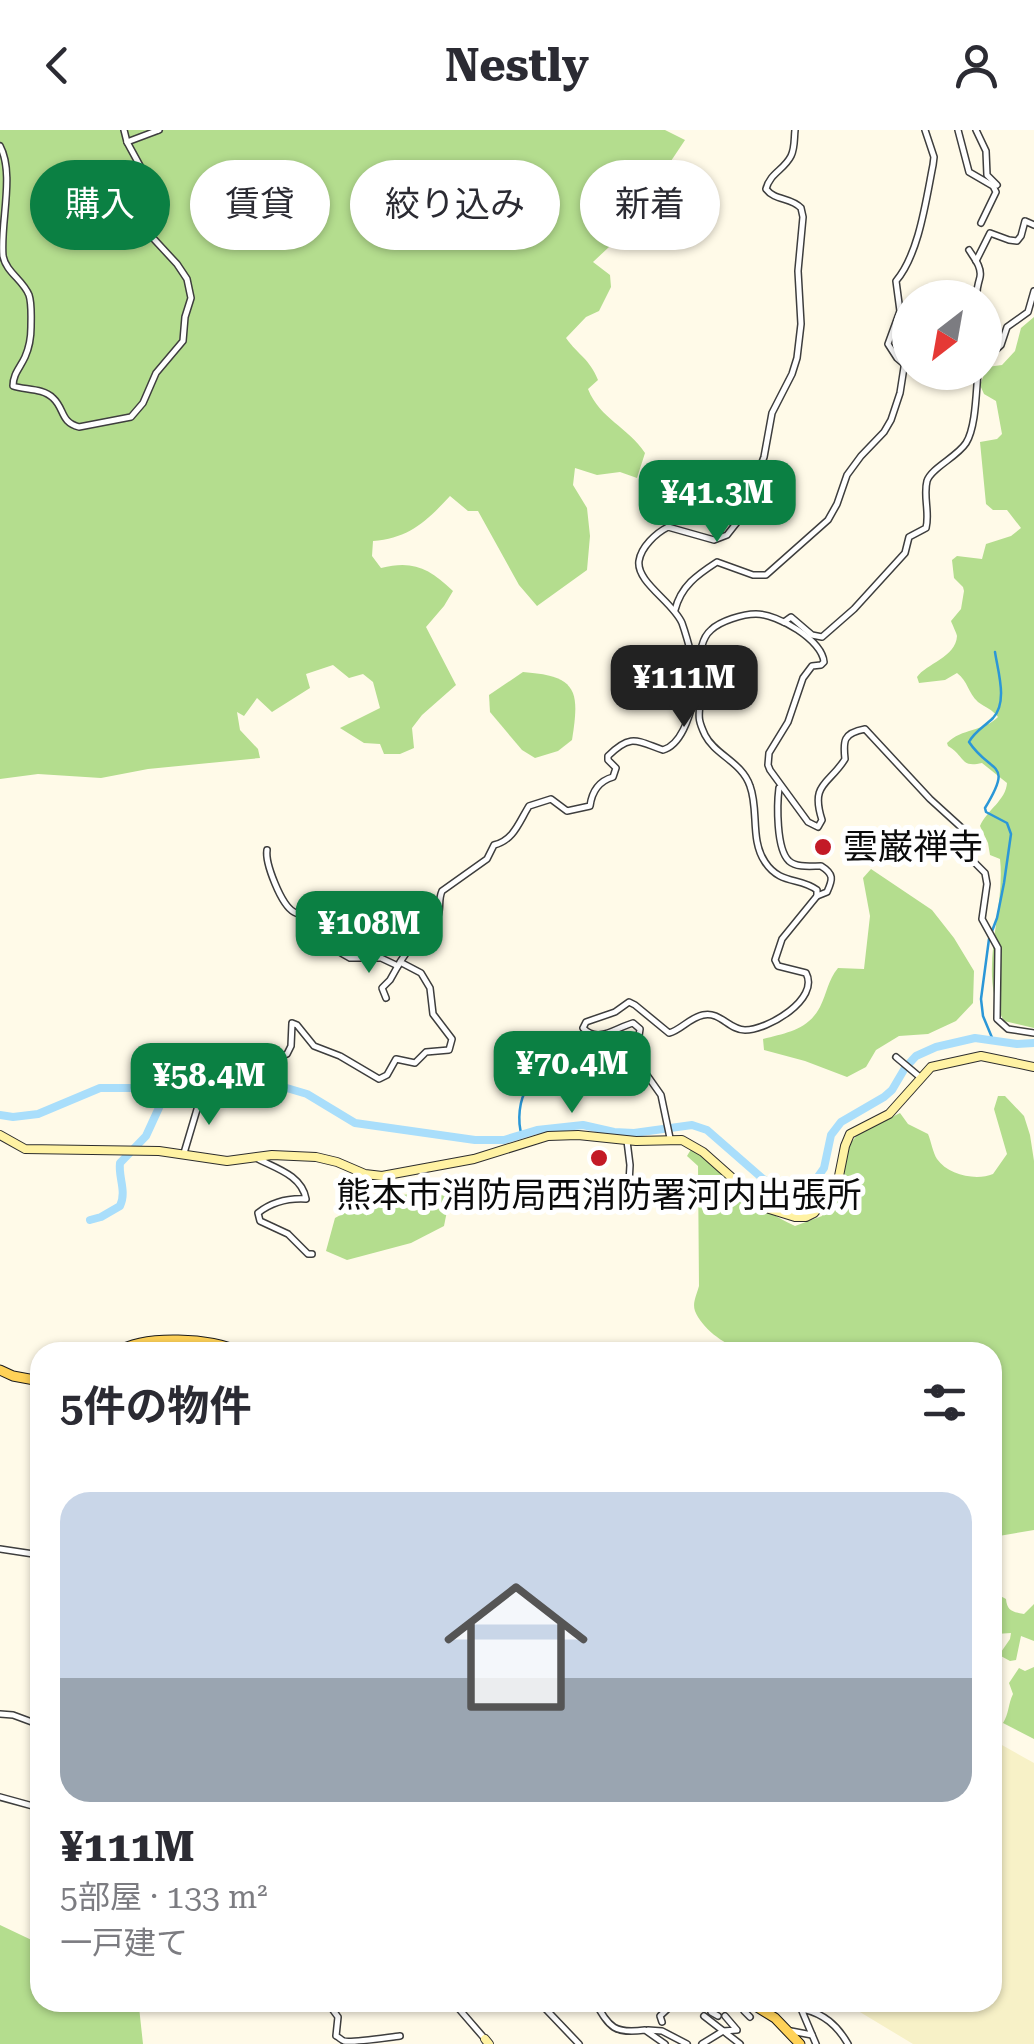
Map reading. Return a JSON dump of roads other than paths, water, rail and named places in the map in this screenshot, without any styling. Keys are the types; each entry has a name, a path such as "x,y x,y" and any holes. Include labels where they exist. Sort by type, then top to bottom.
{"main road":[{"path":"0,1134 25,1148 184,1153 227,1162 272,1155 316,1157 364,1174 382,1176 474,1159 548,1136 578,1134 627,1140 670,1136 692,1144 766,1208 795,1218 806,1217 823,1205 837,1186 850,1134 889,1114 931,1067 981,1056 1034,1067"},
{"path":"144,1342 170,1342"},
{"path":"0,1370 30,1379"},
{"path":"765,2012 800,2044"}],"street":[{"path":"0,146 5,162 4,261 24,287 30,303 30,339 24,360 13,376 13,386 52,397 74,427 131,417 143,402 156,373 183,341 190,298 187,278 152,237 145,175 124,130"},
{"path":"127,142 158,130"},
{"path":"795,130 794,150 784,166 769,178 766,190 798,204 802,212 797,358 772,413 764,457 748,503 727,535 714,540 668,527 654,537 639,562 642,576 675,610 684,630 700,697 698,715 705,734 736,763 752,790 757,840 766,864 784,879 812,886 817,896"},
{"path":"897,280 906,268 920,229 934,165 925,130"},
{"path":"958,130 969,172 993,186 996,192"},
{"path":"976,130 986,150 987,175 998,187 981,224"},
{"path":"976,262 990,233 1017,240 1026,220 1034,225"},
{"path":"969,250 980,275 978,280"},
{"path":"1002,345 1007,328 1028,312 1034,291"},
{"path":"675,610 692,579 716,562 752,575 766,575 828,520 848,474 891,420 900,390"},
{"path":"784,622 791,617 812,635 822,637 854,609 905,553 909,537 926,528 927,481 968,440 975,390"},
{"path":"386,998 382,988 440,913 442,891 487,859 494,845 511,836 529,806 552,799 567,810 590,806 595,790 604,779 614,776 616,768 608,760 612,750 632,740 663,750 672,747 697,685 703,644 710,630 732,619 759,614 793,626 822,650 824,662 812,666 803,678 788,722 768,753 768,765 780,786 808,822 821,825 819,792 842,766 845,738 864,729 963,829 962,840 948,842 946,846 985,873 982,918 998,948 997,1019 1008,1029 1034,1033"},
{"path":"670,1136 660,1095 632,1054 640,1029 633,1023 599,1037 586,1032 584,1025 629,1002 668,1033 702,1015 715,1015 733,1028 750,1030 775,1022 808,989 810,980 806,974 778,966 775,960 782,939 817,896 827,892 833,880 821,866 800,866 788,860 782,848 777,800 780,786"},
{"path":"184,1153 202,1099 222,1079 287,1054 290,1026 294,1022 314,1046 380,1079 396,1060 415,1063 426,1052 449,1050 452,1039 433,1014 430,988 422,973 381,958 350,958 330,946 325,942 320,920 294,912 286,901 266,863 267,850"},
{"path":"896,1057 921,1078"},
{"path":"627,1140 629,1183"},
{"path":"256,1158 290,1175 300,1184 306,1199 276,1202 258,1213 260,1221 288,1234 312,1254"},
{"path":"0,1548 30,1553"},
{"path":"0,1714 30,1722"},
{"path":"0,1797 30,1805"},
{"path":"334,2012 338,2017 336,2036 342,2040 400,2036"},
{"path":"462,2012 487,2041"},
{"path":"548,2012 579,2044"},
{"path":"600,2012 607,2024 623,2032 662,2031 687,2044"},
{"path":"662,2022 660,2016 664,2012"},
{"path":"702,2044 724,2031 737,2030 711,2012"},
{"path":"744,2012 750,2017"},
{"path":"802,2012 816,2044"},
{"path":"813,2012 826,2017 848,2044"},
{"path":"704,2016 740,2044"},
{"path":"645,2030 665,2044"},
{"path":"790,2031 812,2035"}],"waterway":[{"path":"993,1040 981,999 1011,834 1007,823 986,812 998,775 969,742 998,711 1001,686 995,652"},
{"path":"0,1115 38,1114 100,1088 261,1084 307,1094 355,1123 475,1140 504,1140 537,1130 583,1125 634,1133 692,1125 707,1130 762,1178 782,1191 794,1192 806,1188 824,1168 831,1135 841,1122 892,1090 916,1056 975,1038 1034,1043"},
{"path":"522,1136 520,1110 528,1087 524,1044"},
{"path":"90,1220 120,1206 120,1163 146,1136 168,1088"}],"place":[{"name":"雲巌禅寺","path":"823,847"},
{"name":"熊本市消防局西消防署河内出張所","path":"599,1158"}]}
